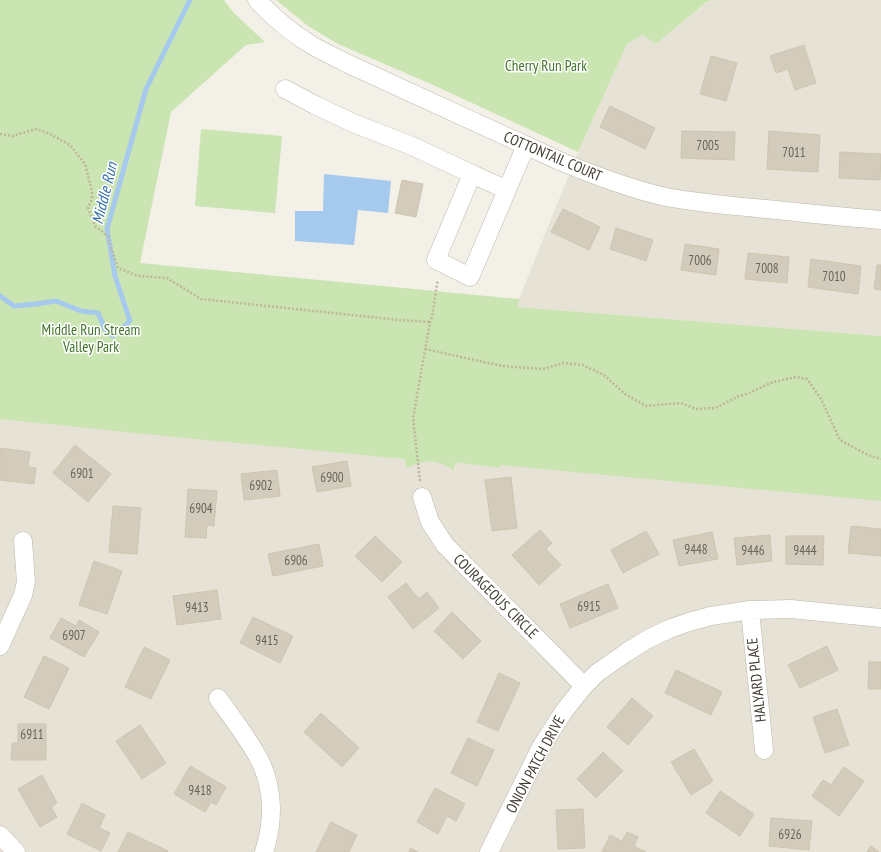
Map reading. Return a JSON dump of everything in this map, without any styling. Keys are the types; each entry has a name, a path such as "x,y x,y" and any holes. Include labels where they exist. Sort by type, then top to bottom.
{"street":[{"name":"COTTONTAIL COURT","path":"257,0 270,14 310,44 344,62 595,176 631,188 694,201 881,220"},
{"path":"285,89 353,123 412,146 507,190"},
{"path":"472,174 436,260 470,277 526,145"},
{"name":"COURAGEOUS CIRCLE","path":"422,497 430,522 445,545 584,686"},
{"path":"0,646 23,595 26,582 23,541"},
{"name":"ONION PATCH DRIVE","path":"489,852 541,747 564,711 584,686 597,673 648,639 689,622 712,616 750,610 791,609 881,618"},
{"name":"HALYARD PLACE","path":"750,610 764,750"},
{"path":"218,698 260,760 268,782 271,802 271,822 264,852"},
{"path":"0,835 16,852"}],"path":[{"path":"0,134 12,136 36,129 48,133 70,145 85,164 92,191 92,198 88,208 95,226 108,236 118,268 138,276 167,278 201,299 430,322"},
{"path":"422,497 413,418 437,284 446,265"},
{"path":"425,350 502,366 542,369 563,363 583,365 604,375 625,394 646,406 681,403 696,409 715,408 773,382 796,378 808,379 821,399 840,440 881,459"}],"shaded area":[{"path":"881,0 881,336 518,307 519,299 578,152 627,44 643,35 656,44 709,1"},
{"path":"0,417 881,500 881,852 0,852"}],"green space":[{"name":"Middle Run Stream Valley Park","path":"0,0 224,0 234,13 265,42 246,45 171,112 140,263 519,299 518,307 881,336 881,501 501,465 500,468 455,462 454,470 436,462 425,462 406,468 405,459 0,419"},
{"name":"Cherry Run Park","path":"276,0 717,0 708,1 656,44 643,35 627,44 578,152 431,84 338,44 308,26"},
{"path":"201,129 282,136 275,213 195,206"}],"water":[{"path":"324,174 391,181 388,213 358,210 354,245 295,241 295,211 323,211"}],"building":[{"path":"804,45 816,83 795,90 788,69 776,73 770,56"},
{"path":"711,56 737,63 726,101 700,94"},
{"path":"610,106 655,128 645,149 600,127"},
{"path":"682,131 735,132 734,160 681,158"},
{"path":"769,131 820,135 818,172 767,169"},
{"path":"840,152 881,154 880,180 839,178"},
{"path":"402,180 423,184 416,217 395,213"},
{"path":"563,209 600,227 589,250 551,232"},
{"path":"616,228 653,240 646,261 610,249"},
{"path":"685,244 719,249 716,275 681,270"},
{"path":"748,253 789,257 787,283 745,279"},
{"path":"811,259 861,266 858,294 808,287"},
{"path":"877,265 881,265 881,290 874,289"},
{"path":"75,445 111,474 88,502 53,473"},
{"path":"0,448 30,452 28,467 36,468 34,484 0,480"},
{"path":"347,461 351,486 317,492 312,467"},
{"path":"277,470 280,496 244,500 241,474"},
{"path":"511,477 517,528 492,531 485,480"},
{"path":"188,489 217,491 214,526 207,525 206,538 185,537"},
{"path":"113,506 141,508 137,554 109,552"},
{"path":"851,526 881,529 881,556 848,553"},
{"path":"540,530 552,543 546,549 561,565 539,585 512,555"},
{"path":"646,531 659,554 623,573 611,550"},
{"path":"712,532 718,559 679,566 673,540"},
{"path":"770,535 772,561 737,565 734,538"},
{"path":"375,536 402,562 382,582 355,556"},
{"path":"786,536 824,536 823,565 786,564"},
{"path":"319,544 323,566 273,576 268,554"},
{"path":"94,561 122,571 107,614 79,605"},
{"path":"406,583 419,599 427,592 439,608 413,629 388,597"},
{"path":"608,584 618,608 570,628 560,604"},
{"path":"217,590 221,619 177,625 173,596"},
{"path":"452,612 481,641 463,659 434,631"},
{"path":"253,617 293,636 280,663 240,643"},
{"path":"61,618 76,626 79,620 99,632 84,657 50,638"},
{"path":"827,646 838,670 800,688 788,665"},
{"path":"144,647 170,660 151,699 125,687"},
{"path":"44,656 69,668 49,709 24,697"},
{"path":"869,662 881,662 881,689 868,689"},
{"path":"676,670 722,692 711,715 665,693"},
{"path":"499,673 520,683 498,731 477,722"},
{"path":"632,698 653,716 628,745 607,727"},
{"path":"837,709 849,745 825,753 813,717"},
{"path":"321,713 359,748 342,767 304,732"},
{"path":"18,724 46,724 46,760 11,760 12,743 18,743"},
{"path":"140,725 166,763 142,779 116,741"},
{"path":"468,738 494,750 477,786 451,773"},
{"path":"694,749 713,781 691,795 671,762"},
{"path":"603,752 623,771 596,798 577,779"},
{"path":"190,766 226,787 216,805 211,802 205,812 174,794"},
{"path":"844,767 864,781 839,816 812,796 823,780 831,785"},
{"path":"42,775 57,803 51,807 57,817 40,827 18,789"},
{"path":"435,788 465,804 456,821 447,816 438,834 417,822"},
{"path":"720,791 754,814 740,836 706,813"},
{"path":"82,803 105,815 99,828 110,833 101,851 67,834"},
{"path":"583,809 585,848 558,849 556,810"},
{"path":"771,818 812,821 809,850 769,846"},
{"path":"331,822 357,835 349,852 316,852"},
{"path":"128,832 168,851 118,852"},
{"path":"627,832 638,837 634,846 646,852 602,852 610,835 622,841"},
{"path":"871,846 879,852 867,852"},
{"path":"410,848 418,852 409,852"}],"waterway":[{"name":"Middle Run","path":"0,296 14,306 56,301 81,311 98,313 105,329 113,336 130,321 115,276 107,229 146,89 190,0"}]}
